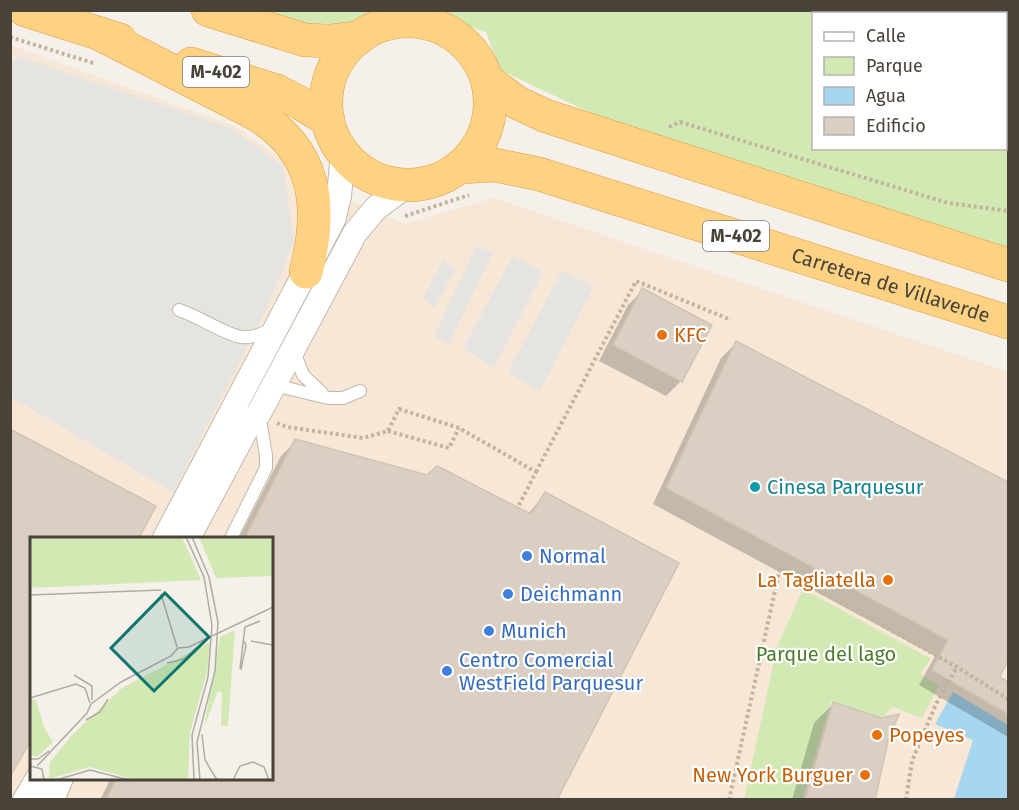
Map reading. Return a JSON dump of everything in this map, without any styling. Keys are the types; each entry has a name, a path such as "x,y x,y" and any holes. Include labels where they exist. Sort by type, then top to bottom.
{"highway":[{"name":"M-402","path":"25,10 102,50 277,91 328,120 333,137 343,153 357,168 375,178 406,186 431,182 451,174 468,180"},
{"path":"208,10 305,39 330,41 359,38 394,22 421,22 436,26 449,31 470,50 489,82 531,110 1008,264"},
{"path":"328,120 326,101 330,77 340,58 359,38"},
{"path":"102,50 254,113 275,126 290,141 303,162 314,203 313,241 306,272"},
{"path":"468,180 474,152 485,132 489,108 489,82"},
{"name":"Carretera de Villaverde","path":"468,180 495,165 538,174 1008,322"}],"street":[{"path":"166,537 333,220 341,183 343,153"},
{"path":"189,537 248,426 259,414 355,233 376,208 406,186"},
{"path":"25,800 37,780"},
{"path":"52,800 60,780"}],"lane":[{"path":"179,310 195,315 241,337 256,335 277,327"},
{"path":"293,349 303,375 311,385 328,398"},
{"path":"274,385 328,398 344,398 360,391"},
{"path":"232,537 266,468 259,414"}],"path":[{"path":"10,37 102,50"},
{"path":"634,144 680,122 948,204 1008,211"},
{"path":"401,218 468,180"},
{"path":"518,507 636,281 731,320"},
{"path":"388,431 399,409 459,428 536,472"},
{"path":"259,414 287,428 363,438 388,431 449,448 459,428"},
{"path":"729,800 780,568 957,667 1008,699"},
{"path":"906,800 912,761 936,704 957,667"}],"shaded area":[{"path":"10,45 237,127 320,187 404,224 494,198 1008,372 1008,799 11,799"},
{"path":"18,56 231,128 283,166 294,242 267,308 173,492 11,397 10,67"},
{"path":"476,246 493,252 449,344 434,336"},
{"path":"513,256 543,272 494,368 463,348"},
{"path":"443,260 455,269 435,308 423,299"},
{"path":"562,271 594,286 540,391 508,372"}],"green space":[{"path":"253,11 421,11 353,24 290,22"},
{"path":"421,11 1008,11 1008,249 599,117 500,70 486,32"},
{"name":"Parque del lago","path":"803,589 931,659 920,674 939,686 922,718 893,707 881,718 831,701 802,799 744,800 777,647"}],"water":[{"path":"953,692 1008,725 1008,799 954,799 973,740 935,724"}],"building":[{"name":"KFC","path":"642,288 712,325 682,382 613,345"},
{"path":"736,341 1008,482 1008,659 1000,677 1008,682 1008,714 932,670 948,640 666,488"},
{"path":"10,429 156,506 140,537 30,537 30,742 10,777"},
{"name":"Centro Comercial WestField Parquesur","path":"295,439 427,475 437,466 531,514 545,492 679,563 557,800 106,800 116,780 273,780 273,537 246,537"},
{"path":"833,702 881,718 899,714 888,741 875,800 805,800"}],"place":[{"name":"KFC","path":"662,335"},
{"name":"Cinesa Parquesur","path":"755,487"},
{"name":"Normal","path":"527,556"},
{"name":"La Tagliatella","path":"888,580"},
{"name":"Deichmann","path":"508,594"},
{"name":"Munich","path":"489,631"},
{"name":"Centro Comercial WestField Parquesur","path":"447,671"},
{"name":"Popeyes","path":"877,735"},
{"name":"New York Burguer","path":"865,775"}]}
